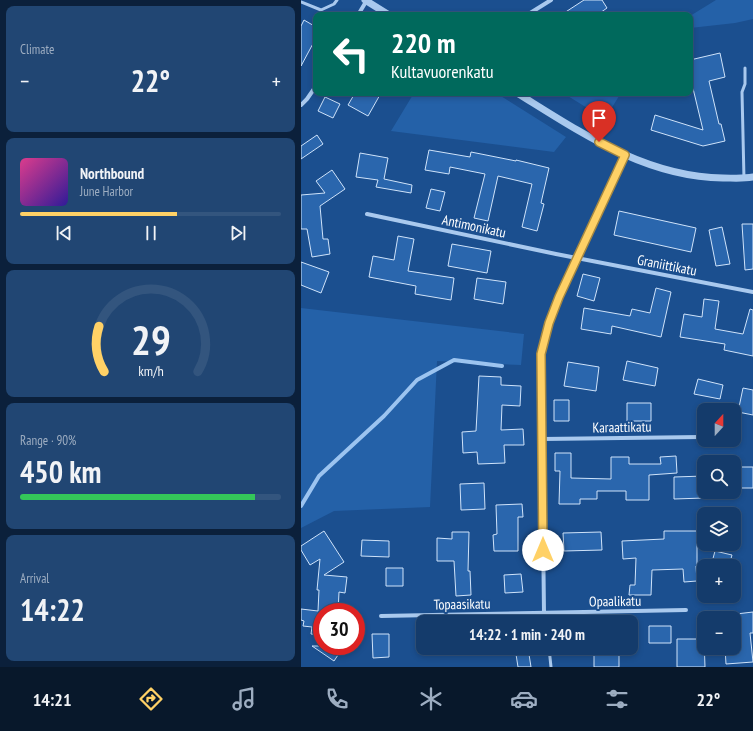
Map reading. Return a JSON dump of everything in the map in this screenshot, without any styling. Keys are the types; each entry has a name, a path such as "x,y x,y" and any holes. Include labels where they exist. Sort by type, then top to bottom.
{"street":[{"path":"360,12 366,0 384,12"},
{"path":"532,12 551,0"},
{"path":"301,104 307,99 313,90"},
{"path":"522,96 586,136 647,164 684,174 712,178 744,179 753,177"},
{"path":"544,613 541,354 549,323 559,297 625,155"},
{"name":"Antimonikatu","path":"367,214 577,259"},
{"name":"Graniittikatu","path":"577,259 753,292"},
{"name":"Karaattikatu","path":"543,439 697,437"},
{"name":"Opaalikatu","path":"544,613 686,610"},
{"name":"Topaasikatu","path":"381,616 544,613"}],"lane":[{"path":"301,2 321,10 334,4 337,0"},
{"path":"744,179 742,92 745,84 745,68"},
{"path":"550,655 551,667"}],"shaded area":[{"path":"716,0 753,0 753,19 735,23 693,28 693,14"},
{"path":"412,96 501,96 566,137 554,152 391,131"},
{"path":"568,96 619,96 605,119"},
{"path":"301,308 524,334 521,365 437,361 430,507 334,511 301,528"}],"building":[{"path":"584,0 602,0 607,8 601,12 566,12"},
{"path":"304,20 313,25 313,44 301,66 301,26"},
{"path":"720,53 725,77 709,81 719,124 721,124 725,141 703,146 651,130 655,115 703,130 693,88 693,59"},
{"path":"353,96 379,96 368,116 348,105"},
{"path":"325,97 340,104 333,118 318,111"},
{"path":"317,135 323,144 301,159 301,146"},
{"path":"429,150 470,157 471,152 516,160 549,168 541,203 544,204 537,231 522,227 532,184 498,176 488,221 474,218 485,174 450,167 449,174 425,170"},
{"path":"360,153 388,158 384,179 412,185 411,193 376,187 378,180 356,177"},
{"path":"332,170 345,189 320,206 323,239 328,239 330,254 312,257 307,229 301,229 301,195 325,193 316,181"},
{"path":"431,189 445,192 440,211 426,208"},
{"path":"619,211 696,228 691,252 614,235"},
{"path":"742,224 753,224 753,269 745,270"},
{"path":"722,227 730,264 716,266 709,230"},
{"path":"398,236 414,239 408,271 454,278 451,300 415,294 416,286 369,277 373,256 394,260"},
{"path":"452,244 491,251 487,273 448,266"},
{"path":"301,262 329,272 321,293 301,285"},
{"path":"583,274 600,278 594,301 577,296"},
{"path":"477,278 506,282 503,304 474,299"},
{"path":"656,288 671,292 661,337 612,326 611,334 581,329 584,308 630,316 632,309 650,313"},
{"path":"704,299 719,301 715,329 743,334 750,309 753,310 753,356 724,350 725,344 680,337 684,314 702,317"},
{"path":"627,361 658,368 655,386 623,380"},
{"path":"568,362 599,367 596,391 564,386"},
{"path":"479,376 501,377 501,385 521,386 520,406 502,405 501,430 523,429 524,445 504,445 505,463 478,464 477,452 463,453 462,432 476,431"},
{"path":"698,379 723,385 720,399 694,394"},
{"path":"743,388 753,390 753,415 741,413 740,403"},
{"path":"554,400 569,400 569,421 554,421"},
{"path":"627,403 651,403 651,421 627,421"},
{"path":"555,453 571,453 571,478 611,479 611,457 629,457 629,464 661,464 660,457 676,456 677,473 649,475 649,500 626,500 626,491 597,491 597,499 580,499 580,504 559,504 560,471 555,471"},
{"path":"741,467 753,467 753,488 741,488"},
{"path":"697,476 697,498 674,499 674,477"},
{"path":"484,483 485,509 461,510 460,484"},
{"path":"522,504 523,517 518,517 518,551 494,551 493,535 497,534 496,505"},
{"path":"324,531 344,562 324,575 347,577 345,593 339,592 338,603 318,603 319,590 317,590 320,559 310,565 301,550 301,546"},
{"path":"664,531 697,531 697,581 684,582 683,569 652,570 651,595 629,595 630,585 635,585 636,558 623,559 622,541 664,539"},
{"path":"452,532 469,532 468,571 470,571 471,595 456,596 454,561 437,561 437,538 452,539"},
{"path":"601,532 602,550 564,551 563,533"},
{"path":"362,540 389,541 389,557 361,556"},
{"path":"715,551 732,555 731,559 713,559"},
{"path":"386,568 403,568 403,586 386,586"},
{"path":"521,574 523,592 505,593 504,575"},
{"path":"301,609 313,610 313,634 311,634 312,627 303,626 304,621 301,620"},
{"path":"753,612 753,633 750,633 753,662 726,664 725,655 741,655 741,613"},
{"path":"649,626 671,626 671,643 649,643"},
{"path":"372,634 389,634 389,657 373,658"},
{"path":"677,639 697,639 697,655 705,655 705,667 677,667"},
{"path":"325,655 338,655 334,661"},
{"path":"516,655 529,655 531,667 518,667"},
{"path":"594,655 619,655 619,667 594,667"}],"waterway":[{"path":"301,506 319,476 384,416 417,380 454,360 502,366"}],"route":[{"path":"543,550 541,354 549,323 559,297 625,155 599,142"}]}
